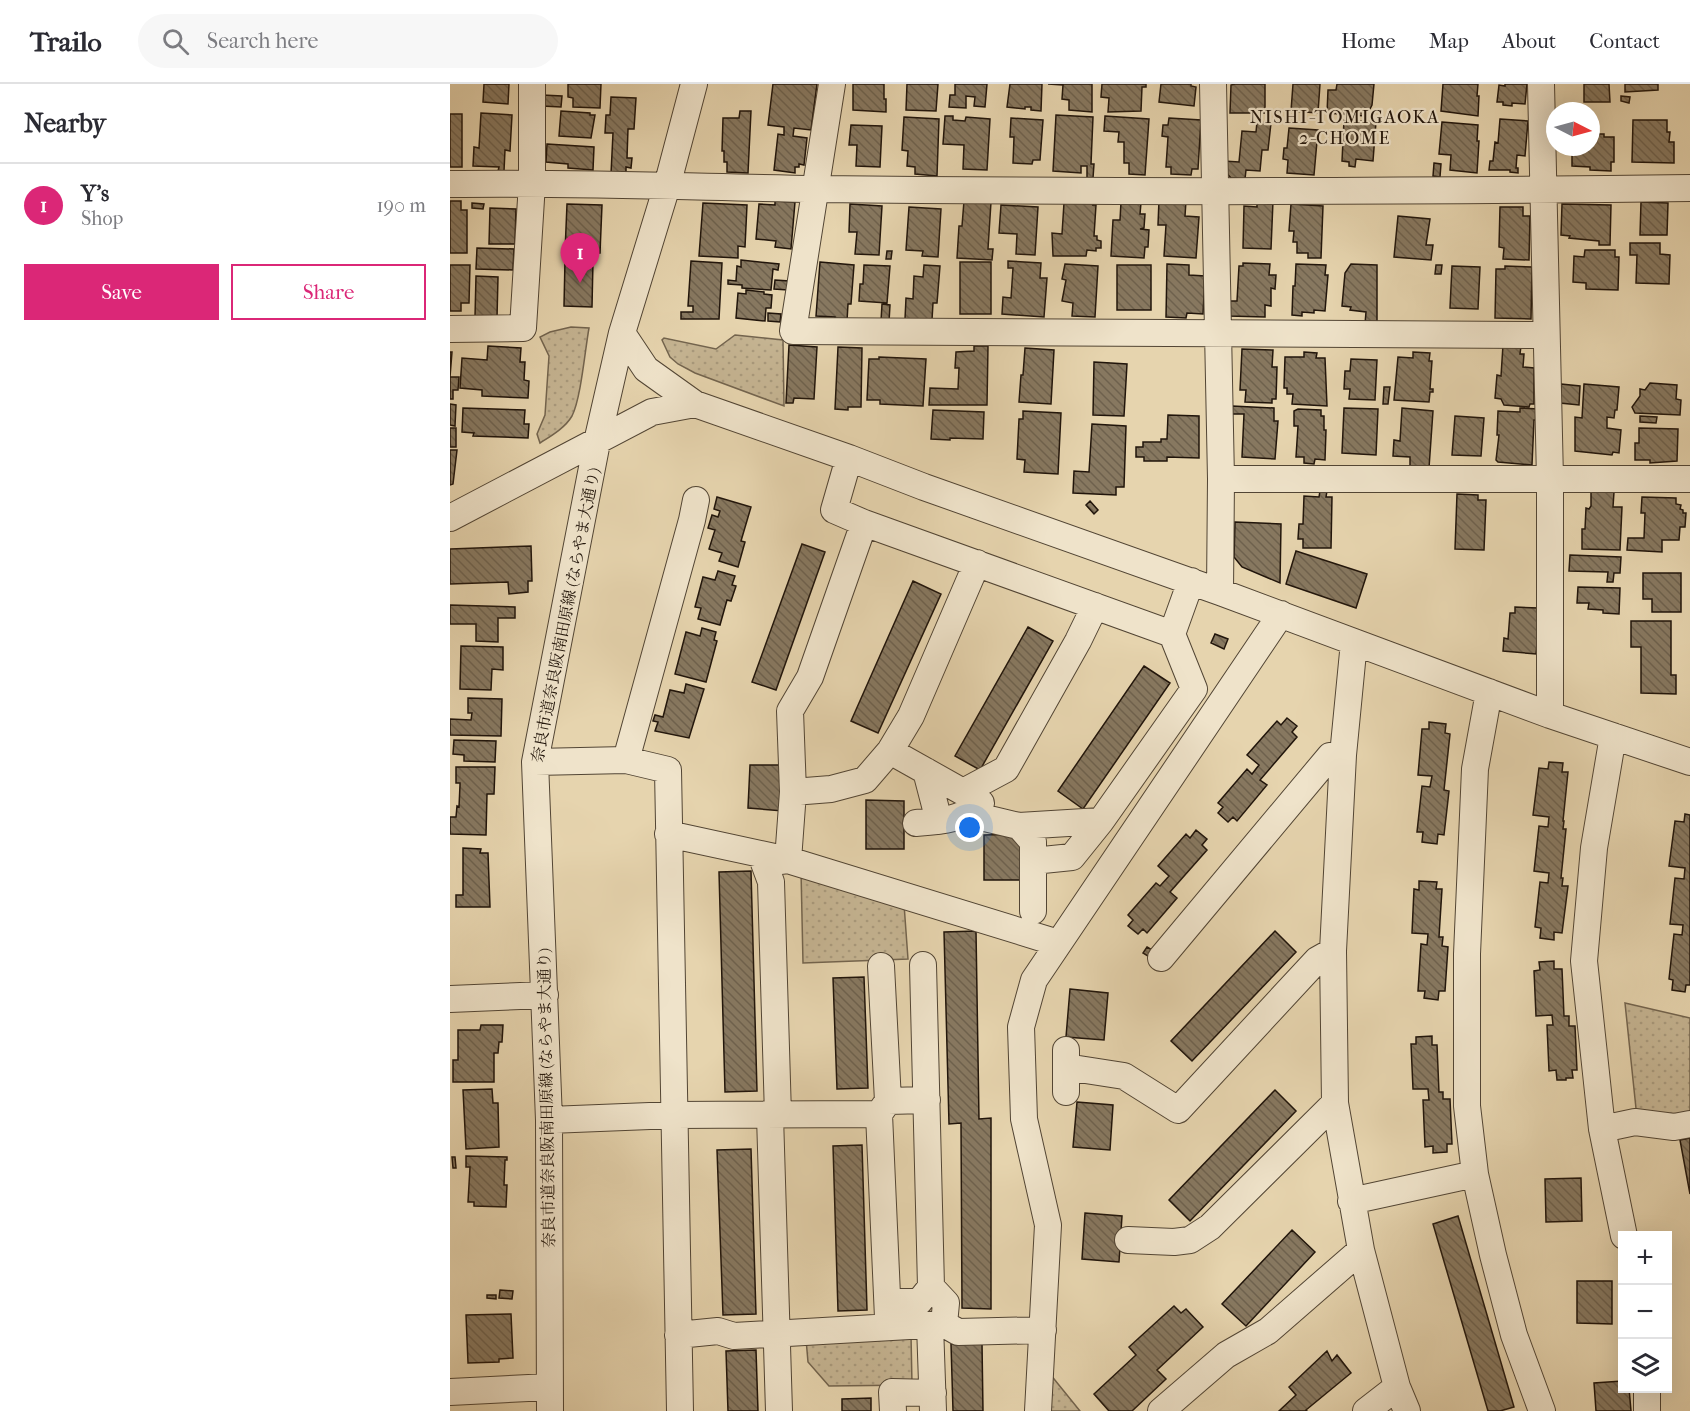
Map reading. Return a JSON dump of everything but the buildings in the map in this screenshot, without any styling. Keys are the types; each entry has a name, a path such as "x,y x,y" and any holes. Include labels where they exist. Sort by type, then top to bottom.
{"street":[{"path":"450,329 524,328 532,183 532,84"},
{"name":"奈良市道奈良阪南田原線 (ならやま大通り)","path":"550,1399 549,1120 535,762 597,442 622,333 667,186 694,84"},
{"path":"832,84 793,331 1545,335"},
{"path":"1213,84 1221,479 1220,592"},
{"path":"1541,84 1550,479 1550,715"},
{"path":"450,184 532,183 816,189 1544,190 1690,188"},
{"path":"622,333 646,369 695,404 1191,581 1550,715 1690,762"},
{"path":"450,518 652,412 695,404"},
{"path":"849,458 834,510 864,523 1172,634"},
{"path":"1221,479 1690,479"},
{"path":"626,760 686,511"},
{"path":"788,860 793,792 790,711 810,677 864,523"},
{"path":"793,792 831,789 865,780 890,751 911,716 977,562"},
{"path":"1033,861 1072,857 1101,821 1194,689 1172,634 1191,581"},
{"path":"968,814 993,792 1095,606"},
{"path":"1038,1411 1048,1225 1024,1119 1022,1027 1034,980 1281,614"},
{"path":"1354,642 1343,755 1333,951 1335,1103 1360,1250 1397,1387 1407,1411"},
{"path":"1489,692 1475,768 1467,954 1467,1106 1475,1174 1493,1255 1515,1335 1542,1411"},
{"path":"1612,736 1594,848 1584,961 1602,1129 1623,1231"},
{"path":"890,751 963,792 1006,769"},
{"path":"1161,958 1330,756 1343,755"},
{"path":"535,762 626,760 668,770 680,1411"},
{"path":"926,771 928,822 968,814 1019,826 1101,821"},
{"path":"1019,826 1033,842 1032,911"},
{"path":"668,834 788,860 1058,943"},
{"path":"779,1411 775,1314 771,882 764,862 788,860"},
{"path":"1066,1070 1124,1076 1178,1110 1317,960 1333,951"},
{"path":"888,1302 919,1302 931,1287 923,965"},
{"path":"881,966 889,1327"},
{"path":"450,999 545,995"},
{"path":"549,1120 675,1115 774,1115 883,1107 927,1100"},
{"path":"1128,1240 1174,1242 1190,1240 1210,1227 1335,1103"},
{"path":"1602,1129 1635,1122 1674,1127 1690,1124"},
{"path":"1352,1201 1475,1174"},
{"path":"1161,1411 1226,1355 1268,1331 1360,1250"},
{"path":"893,1411 892,1392 933,1402 937,1325 946,1303 931,1287"},
{"path":"678,1335 718,1331 734,1336 937,1325 958,1332 1043,1330"},
{"path":"1366,1411 1397,1387"},
{"path":"450,1392 550,1399"},
{"path":"1647,1393 1647,1411"}],"shaded area":[{"path":"571,327 589,328 578,398 572,416 566,424 540,443 537,434 545,415 549,356 540,337"},
{"path":"735,335 783,340 784,406 695,373 678,364 670,357 662,340 664,338 716,349"},
{"path":"801,871 904,904 908,959 803,963"},
{"path":"1625,1003 1690,1018 1690,1116 1637,1118"},
{"path":"911,1335 912,1385 829,1386 808,1362 806,1339"},
{"path":"1050,1374 1080,1411 1047,1411"}],"place":[{"name":"Y’s","path":"580,283"}],"district":[{"name":"NISHI-TOMIGAOKA 2-CHOME","path":"1345,127"}]}
